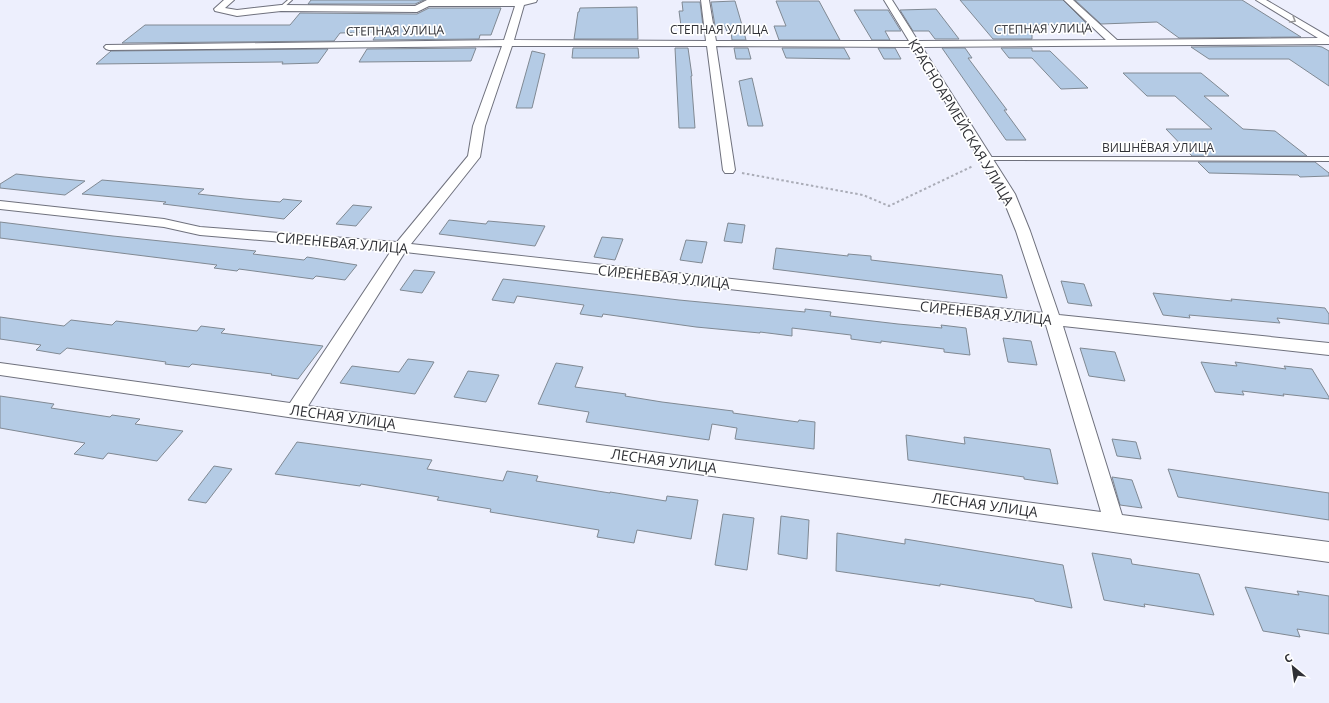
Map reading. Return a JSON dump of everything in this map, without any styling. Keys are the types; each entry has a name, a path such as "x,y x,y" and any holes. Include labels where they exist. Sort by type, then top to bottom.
{"street":[{"path":"230,0 218,9 237,13 281,8 417,9 426,3 533,0"},
{"path":"705,0 729,170"},
{"name":"КРАСНОАРМЕЙСКАЯ УЛИЦА","path":"888,0 1008,194 1053,320 1114,522"},
{"path":"1068,0 1113,42"},
{"path":"1260,0 1329,41"},
{"path":"295,410 401,248 474,157 479,126 508,42 520,1"},
{"name":"СТЕПНАЯ УЛИЦА","path":"109,46 508,42 915,44 1329,41"},
{"name":"СИРЕНЕВАЯ УЛИЦА","path":"0,205 164,223 200,231 401,248 1329,349"},
{"name":"ЛЕСНАЯ УЛИЦА","path":"0,369 1329,552"}],"lane":[{"path":"281,8 290,0"},
{"name":"ВИШНЁВАЯ УЛИЦА","path":"986,160 1329,159"}],"path":[{"path":"729,170 863,195 889,206 986,160"}],"building":[{"path":"311,0 424,0 415,4 308,4"},
{"path":"960,0 1063,0 1087,24 1032,25 1032,39 993,39"},
{"path":"1075,0 1242,0 1301,37 1179,38 1157,22 1101,24"},
{"path":"735,1 746,40 732,40 731,32 727,32 725,26 715,26 711,2"},
{"path":"776,1 819,1 840,40 779,40 774,26 786,26"},
{"path":"682,2 700,2 703,26 681,26 679,11 683,11"},
{"path":"637,7 638,39 574,39 578,12 580,8"},
{"path":"429,8 501,8 491,35 480,35 479,39 373,40 378,32 340,33 334,41 122,43 145,25 290,25 300,13 417,14"},
{"path":"936,9 959,39 935,39 929,31 913,31 900,10"},
{"path":"854,10 888,10 901,31 885,31 890,40 872,40"},
{"path":"1191,47 1322,47 1329,51 1329,86 1289,59 1209,59"},
{"path":"476,48 471,61 359,62 367,49"},
{"path":"573,48 638,48 639,58 572,58"},
{"path":"675,48 688,48 692,76 695,128 679,128"},
{"path":"734,48 748,48 751,59 736,59"},
{"path":"782,48 844,48 850,59 786,58"},
{"path":"878,48 895,48 901,59 884,59"},
{"path":"942,48 965,48 972,58 968,58 1007,110 1004,110 1026,140 1006,140"},
{"path":"1001,48 1032,48 1032,51 1050,51 1088,88 1061,89 1032,58 1009,58"},
{"path":"328,49 318,63 96,64 111,51"},
{"path":"532,51 545,54 532,108 516,108"},
{"path":"1123,73 1201,73 1229,96 1204,96 1243,129 1275,131 1307,156 1192,156 1166,129 1212,129 1175,96 1147,96"},
{"path":"752,78 763,126 748,126 739,81"},
{"path":"1198,162 1315,162 1329,173 1329,176 1300,177 1298,175 1209,173"},
{"path":"16,174 85,181 65,195 0,188 0,184"},
{"path":"102,180 204,189 198,194 244,199 280,202 283,199 302,201 284,219 163,204 166,202 82,194"},
{"path":"353,205 372,207 356,226 336,224"},
{"path":"449,220 486,224 488,221 545,226 535,246 439,234"},
{"path":"0,222 256,251 253,254 304,260 307,257 357,265 345,280 316,276 313,279 239,269 237,271 214,268 217,265 0,238"},
{"path":"728,223 745,225 742,243 724,241"},
{"path":"602,237 623,239 615,260 594,257"},
{"path":"686,240 707,242 702,263 680,260"},
{"path":"776,248 848,256 848,254 871,256 871,260 1002,275 1007,298 773,269"},
{"path":"414,270 435,272 422,293 400,290"},
{"path":"503,279 679,300 805,312 805,309 831,312 830,316 898,324 942,328 941,325 966,328 970,355 944,352 944,349 881,341 881,343 851,339 851,335 792,328 792,336 696,327 603,314 602,317 580,314 584,305 517,296 514,303 492,300"},
{"path":"1061,281 1084,284 1092,306 1068,303"},
{"path":"1153,293 1325,308 1329,314 1329,324 1277,318 1280,323 1189,315 1190,318 1163,315"},
{"path":"0,317 64,326 71,320 112,325 116,321 197,331 201,326 225,329 221,333 323,346 298,379 271,375 272,374 192,364 189,367 165,364 166,362 67,348 60,354 36,350 41,345 0,339"},
{"path":"1003,338 1031,341 1037,365 1008,362"},
{"path":"1080,348 1115,352 1125,381 1089,376"},
{"path":"408,359 434,362 415,394 340,383 352,366 399,372"},
{"path":"1201,362 1237,366 1235,362 1286,369 1284,366 1312,369 1329,399 1242,391 1244,395 1215,392"},
{"path":"556,363 583,367 575,387 626,394 625,396 662,402 733,411 733,413 798,422 799,420 815,422 814,449 735,439 737,428 712,424 709,440 586,422 589,412 538,404"},
{"path":"468,371 499,375 486,402 454,397"},
{"path":"0,396 54,404 51,408 110,417 112,415 140,419 135,424 183,431 157,461 108,453 103,459 74,454 85,443 0,428"},
{"path":"906,435 965,444 964,437 1050,449 1058,484 1024,479 1024,477 908,460"},
{"path":"1112,439 1136,442 1141,459 1117,456"},
{"path":"297,442 432,460 427,469 503,481 507,471 538,476 536,481 610,493 666,501 667,496 698,500 691,539 637,530 634,543 597,537 599,530 490,512 491,509 437,500 439,497 361,484 360,486 275,474"},
{"path":"214,466 232,469 206,503 188,500"},
{"path":"1168,469 1329,493 1329,520 1178,497"},
{"path":"1112,477 1132,480 1142,508 1120,505"},
{"path":"723,514 754,518 747,570 715,565"},
{"path":"781,516 809,520 807,559 778,554"},
{"path":"837,533 905,544 905,539 1063,565 1072,608 1035,601 1034,599 940,584 940,586 836,571"},
{"path":"1092,553 1131,559 1132,564 1199,574 1214,615 1144,604 1145,607 1104,600"},
{"path":"1245,587 1299,595 1297,591 1329,596 1329,634 1297,629 1300,637 1263,631"}]}
